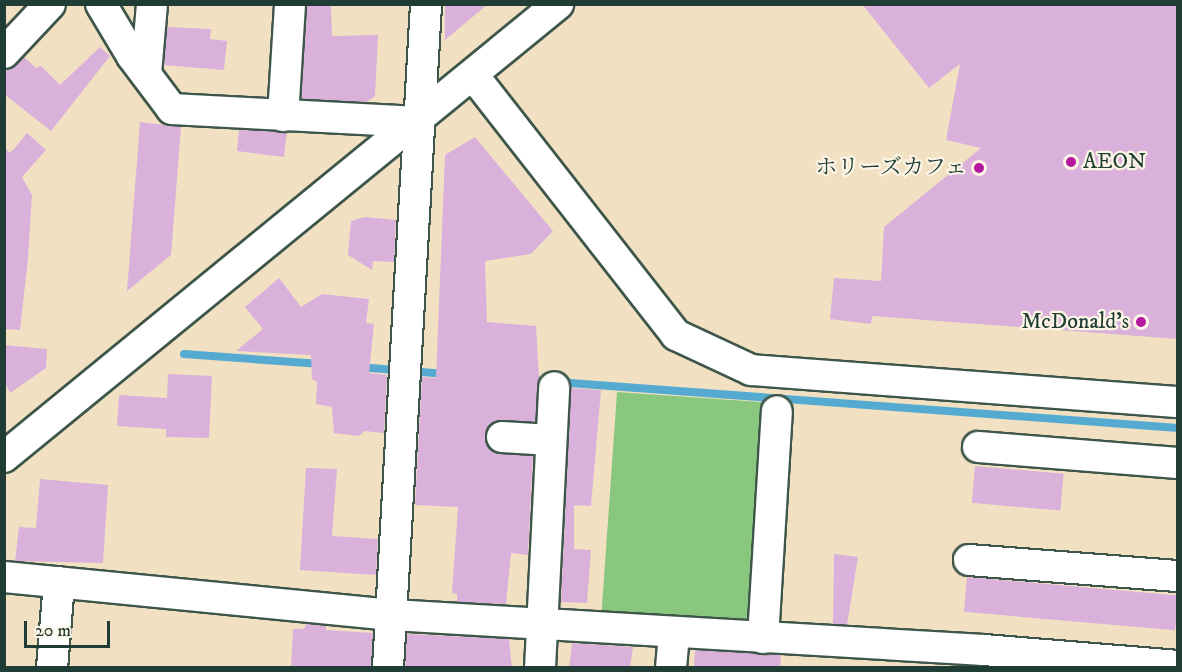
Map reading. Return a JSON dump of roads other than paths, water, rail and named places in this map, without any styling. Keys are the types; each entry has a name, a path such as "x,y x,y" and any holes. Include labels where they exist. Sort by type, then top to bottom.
{"street":[{"path":"4,53 50,4"},
{"path":"101,4 146,74 172,109 418,122"},
{"path":"146,74 152,4"},
{"path":"283,116 290,4"},
{"path":"388,668 426,4"},
{"path":"4,457 418,122 558,4"},
{"path":"473,75 676,335 751,370 1178,402"},
{"path":"540,668 540,624 554,387"},
{"path":"763,638 777,411"},
{"path":"502,437 551,440"},
{"path":"978,447 1178,463"},
{"path":"969,560 1178,576"},
{"path":"4,577 392,615 1178,666"},
{"path":"52,668 59,582"},
{"path":"671,668 674,633"}],"waterway":[{"path":"184,354 321,364"},
{"path":"358,367 447,374"},
{"path":"529,380 1178,428"}],"place":[{"name":"AEON","path":"1071,162"},
{"name":"ホリーズカフェ","path":"979,168"},
{"name":"McDonald's","path":"1141,322"}]}
